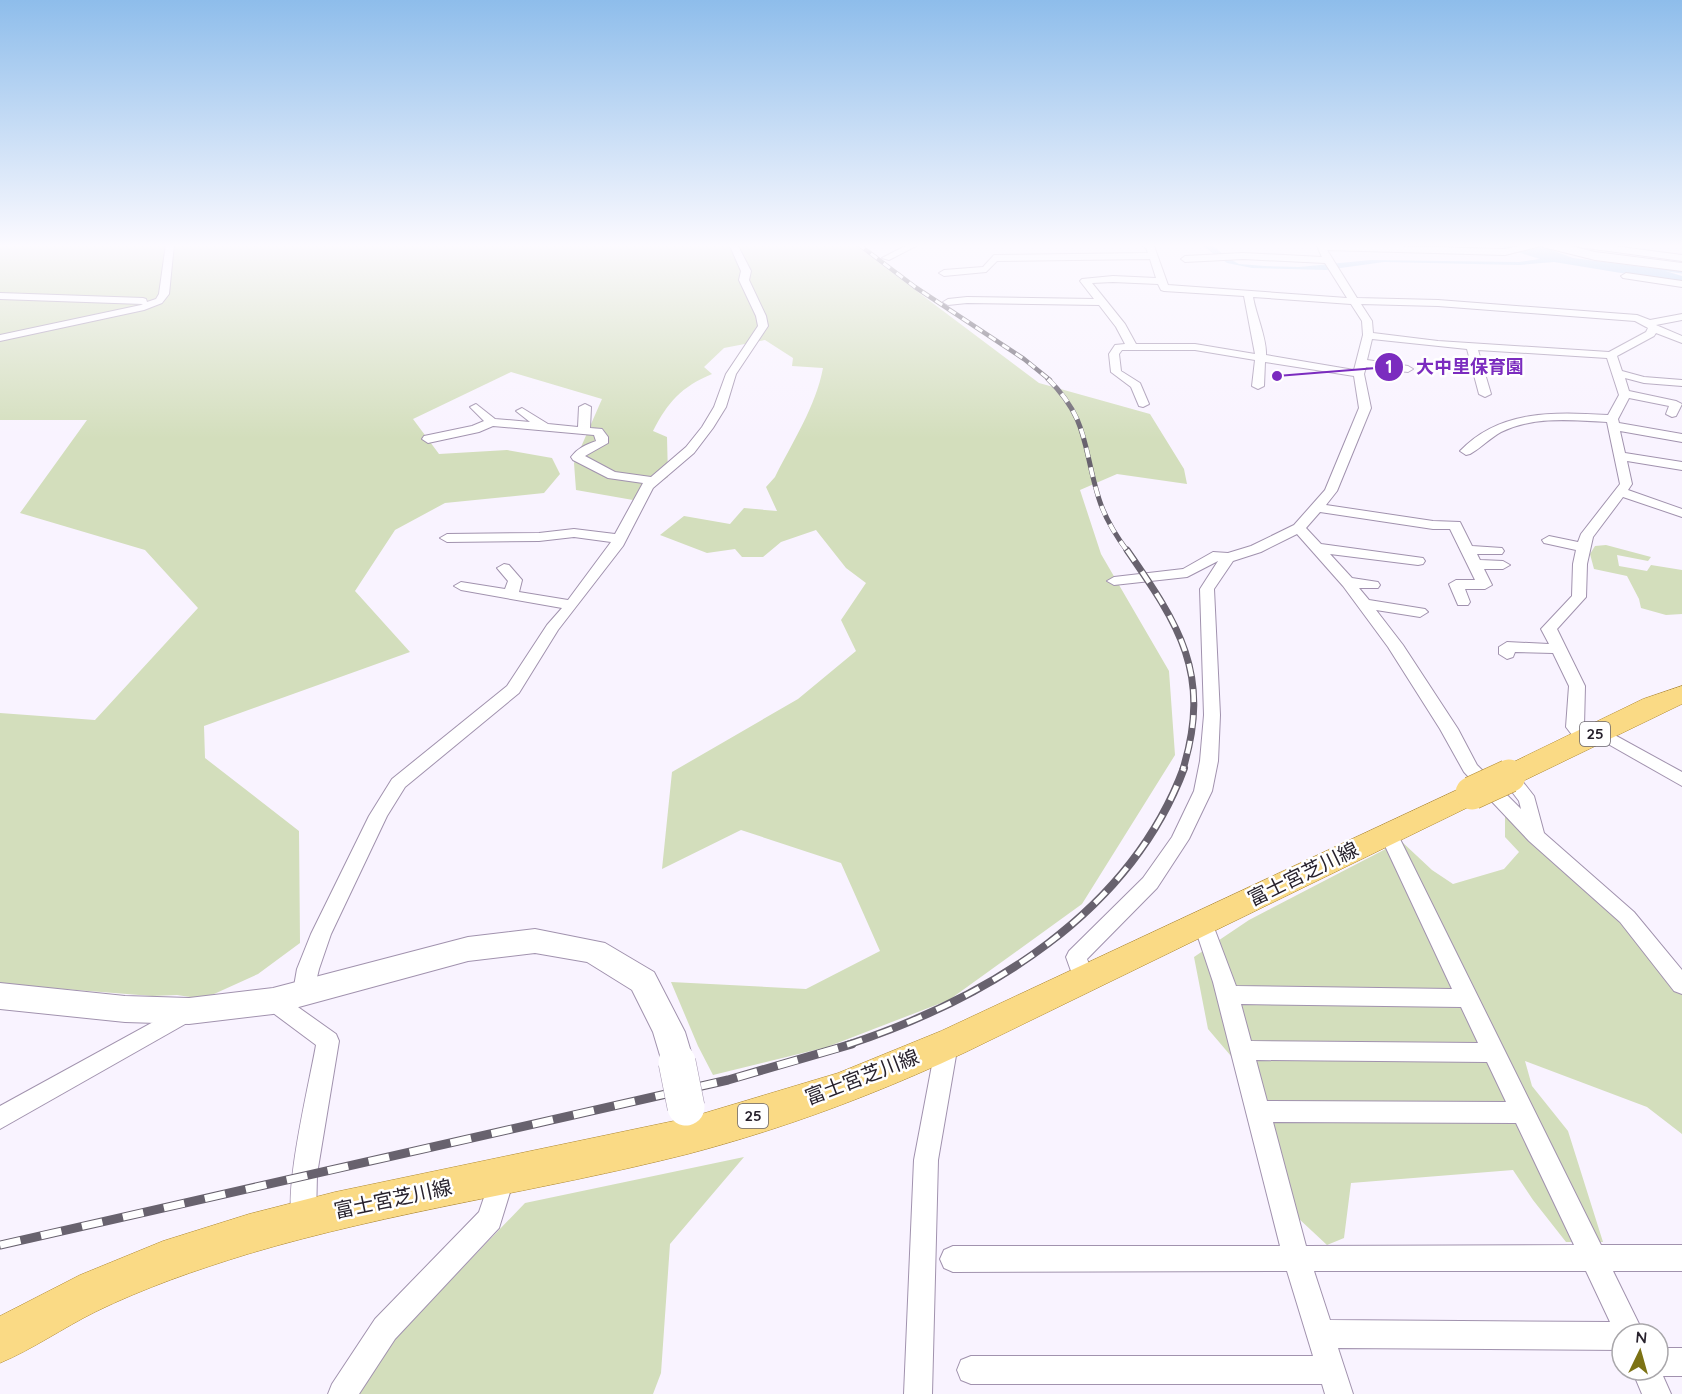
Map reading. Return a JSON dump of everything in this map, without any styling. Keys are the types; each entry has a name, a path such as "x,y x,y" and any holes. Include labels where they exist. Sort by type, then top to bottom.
{"main road":[{"name":"富士宮芝川線","path":"0,1340 26,1324 111,1282 185,1252 303,1218 503,1175 688,1121 842,1088 947,1044 1682,694"}],"street":[{"path":"0,339 135,309"},
{"path":"304,992 308,969 321,934 378,816 398,783 513,689 552,627 572,605 620,539 648,486 690,450 707,428 720,407 731,374 763,329 758,309"},
{"path":"1106,309 1121,326 1132,347"},
{"path":"1250,309 1261,348 1258,386"},
{"path":"1084,979 1076,957 1150,883 1180,839 1203,791 1209,761 1212,715 1208,589 1217,571 1228,558 1256,549 1299,528 1331,491 1365,408 1361,368 1368,335 1367,321 1360,309"},
{"path":"1556,309 1637,318 1682,340"},
{"path":"1629,309 1637,318"},
{"path":"1651,325 1679,313"},
{"path":"1368,335 1611,355 1650,334 1651,325"},
{"path":"1542,336 1549,351"},
{"path":"1471,345 1485,394"},
{"path":"1143,404 1136,385 1116,372 1114,354 1119,347 1177,346 1335,366 1408,369"},
{"path":"1611,355 1625,394 1613,422 1626,484 1618,491 1588,535 1580,564 1580,597 1568,606 1550,629 1577,686 1575,727 1682,780"},
{"path":"1617,373 1644,380 1682,383"},
{"path":"1625,394 1677,408"},
{"path":"476,407 492,422"},
{"path":"556,441 577,429 585,407"},
{"path":"522,411 546,428"},
{"path":"1466,451 1497,430 1517,422 1548,415 1613,422 1682,438"},
{"path":"428,439 475,429 492,422 598,432 602,437 602,443 587,448 577,457 612,475 654,481"},
{"path":"1621,456 1682,465"},
{"path":"1618,491 1682,513"},
{"path":"1316,507 1433,525 1455,525 1485,585 1456,584 1463,602"},
{"path":"1299,528 1347,582 1401,654 1449,729 1470,768 1536,836 1628,917 1682,985"},
{"path":"447,538 538,537 574,533 620,539"},
{"path":"1549,540 1584,548"},
{"path":"1316,548 1373,548 1418,561"},
{"path":"1468,550 1497,551"},
{"path":"1114,581 1187,573 1218,555 1228,558"},
{"path":"1476,564 1503,565"},
{"path":"504,568 515,580 511,594"},
{"path":"1347,582 1373,585"},
{"path":"461,586 572,605"},
{"path":"1364,604 1420,612"},
{"path":"1507,654 1507,647 1560,650"},
{"path":"1509,776 1527,800 1536,836"},
{"path":"1388,833 1624,1322"},
{"path":"970,1370 1335,1382 1297,1260 1228,995 1203,922"},
{"path":"0,996 125,1009 189,1011 273,1001 468,949 535,941 594,951 643,981 669,1032 688,1121"},
{"path":"1228,995 1468,998"},
{"path":"273,1001 328,1041 304,1174 303,1218"},
{"path":"0,1118 189,1011"},
{"path":"918,1394 927,1160 947,1044"},
{"path":"1242,1050 1495,1053"},
{"path":"1258,1111 1524,1113"},
{"path":"342,1394 385,1329 490,1219 503,1175"},
{"path":"953,1259 1595,1260 1682,1258"},
{"path":"1320,1334 1610,1336"}],"green space":[{"path":"0,309 941,309 1039,383 1150,414 1184,469 1187,484 1117,474 1080,490 1101,554 1169,671 1175,755 1082,904 949,1000 827,1047 713,1075 671,982 806,989 880,951 841,863 741,830 662,869 672,772 798,699 856,651 841,620 866,583 846,568 816,530 781,542 763,557 742,557 735,549 707,553 660,535 684,516 730,524 744,508 777,511 766,487 775,477 803,424 820,382 823,368 792,366 793,358 765,340 724,348 704,367 712,374 684,390 670,404 653,431 667,437 668,477 633,500 576,490 574,463 602,399 511,372 413,419 439,454 507,450 552,458 560,474 544,493 445,503 395,530 355,591 410,652 204,726 205,758 299,831 300,943 258,974 203,999 177,995 152,996 0,984 0,713 95,720 198,608 145,550 20,513 87,420 0,420"},
{"path":"1606,545 1651,557 1648,561 1617,555 1619,566 1647,571 1651,565 1682,570 1682,614 1666,615 1641,608 1627,576 1594,569 1590,554 1595,546"},
{"path":"1505,816 1576,866 1682,980 1682,1134 1647,1107 1525,1061 1532,1086 1568,1131 1603,1242 1566,1242 1513,1170 1351,1183 1344,1238 1327,1245 1282,1203 1259,1089 1208,1029 1194,957 1249,920 1401,841 1432,870 1453,884 1504,869 1519,852 1505,837"},
{"path":"744,1157 670,1244 661,1373 653,1394 341,1394 525,1203"}],"railway":[{"path":"948,309 1024,359 1050,380"},
{"path":"1048,379 1061,394 1078,421 1101,506 1111,527 1128,552"},
{"path":"1127,550 1162,602 1175,627 1192,678 1194,705 1191,735 1183,769"},
{"path":"847,1045 899,1026 951,1003 1001,975 1048,944 1091,907 1128,866 1160,820 1184,768"},
{"path":"0,1245 728,1080 852,1044"}],"place":[{"name":"大中里保育園","path":"1277,376"}]}
